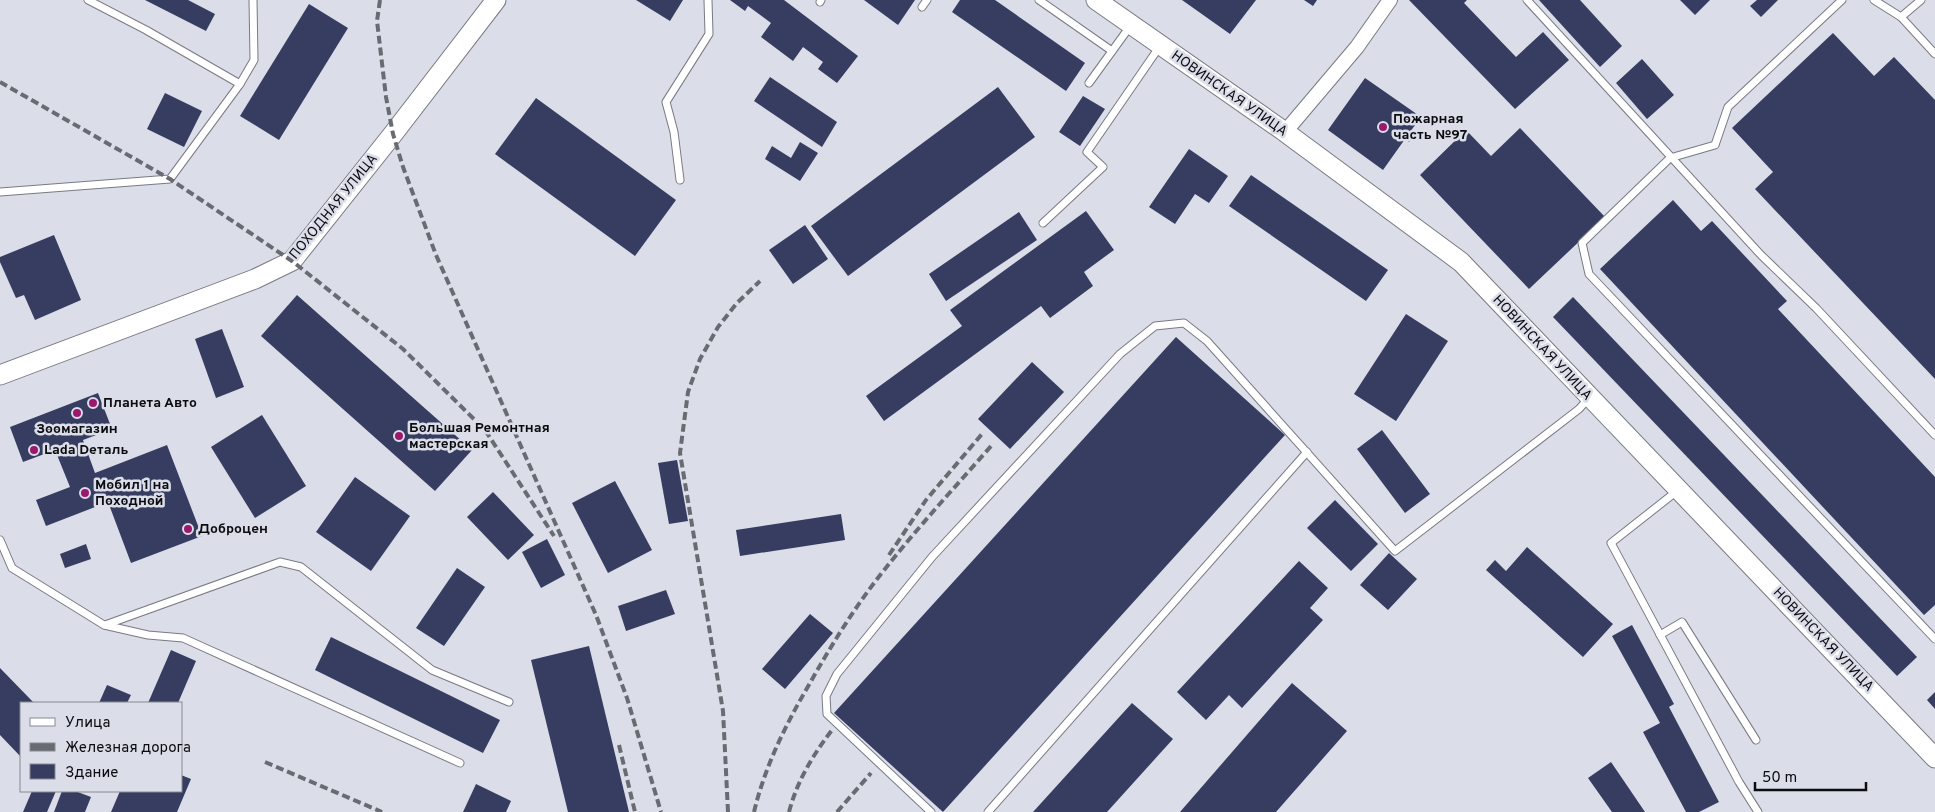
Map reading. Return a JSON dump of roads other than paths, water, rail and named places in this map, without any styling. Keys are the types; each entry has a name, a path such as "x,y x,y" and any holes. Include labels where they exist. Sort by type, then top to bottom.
{"main road":[{"name":"ПОХОДНАЯ УЛИЦА","path":"0,375 255,279 292,261 496,0"},
{"name":"НОВИНСКАЯ УЛИЦА","path":"1096,0 1285,132 1461,262 1935,758"}],"street":[{"path":"1285,132 1357,46 1390,0"}],"lane":[{"path":"88,0 146,30 240,84"},
{"path":"0,192 170,179 240,84 254,60 253,0"},
{"path":"680,180 674,132 666,102 709,34 708,0"},
{"path":"922,7 927,0"},
{"path":"1039,0 1112,51"},
{"path":"1527,0 1670,158 1761,255 1816,308 1935,435"},
{"path":"1842,0 1728,107 1715,144 1670,158 1582,243 1589,274 1935,639"},
{"path":"1874,0 1901,17 1935,54"},
{"path":"1901,17 1922,0"},
{"path":"1089,83 1131,25"},
{"path":"1043,223 1103,167 1088,152 1160,45"},
{"path":"931,812 827,714 826,696 837,674 932,557 1120,354 1155,326 1184,324 1207,341 1395,551 1579,409 1589,398"},
{"path":"988,812 1307,452"},
{"path":"1679,489 1611,543 1756,811"},
{"path":"0,540 12,568 104,625 148,635 183,638 460,763"},
{"path":"104,625 280,562 301,568 432,670 509,702"},
{"path":"1660,635 1682,622 1756,740"}],"railway":[{"path":"380,0 377,21 386,97 393,134 403,167 436,255 596,615 627,698 661,812"},
{"path":"0,82 170,179 292,261 403,349 485,430 554,536"},
{"path":"728,812 723,711 680,453 688,392 700,359 718,327 737,303 760,281"},
{"path":"889,555 926,500 982,434"},
{"path":"754,812 770,762 785,730 818,668 845,625 874,583 898,553 992,445"},
{"path":"789,812 796,790 806,769 832,730"},
{"path":"619,745 635,812"},
{"path":"265,762 382,812"},
{"path":"837,812 871,773"}],"place":[{"name":"Пожарная часть №97","path":"1383,127"},
{"name":"Планета Авто","path":"93,403"},
{"name":"Зоомагазин","path":"77,413"},
{"name":"Большая Ремонтная мастерская","path":"399,436"},
{"name":"Lada Dеталь","path":"34,450"},
{"name":"Мобил 1 на Походной","path":"85,493"},
{"name":"Доброцен","path":"188,529"}]}
